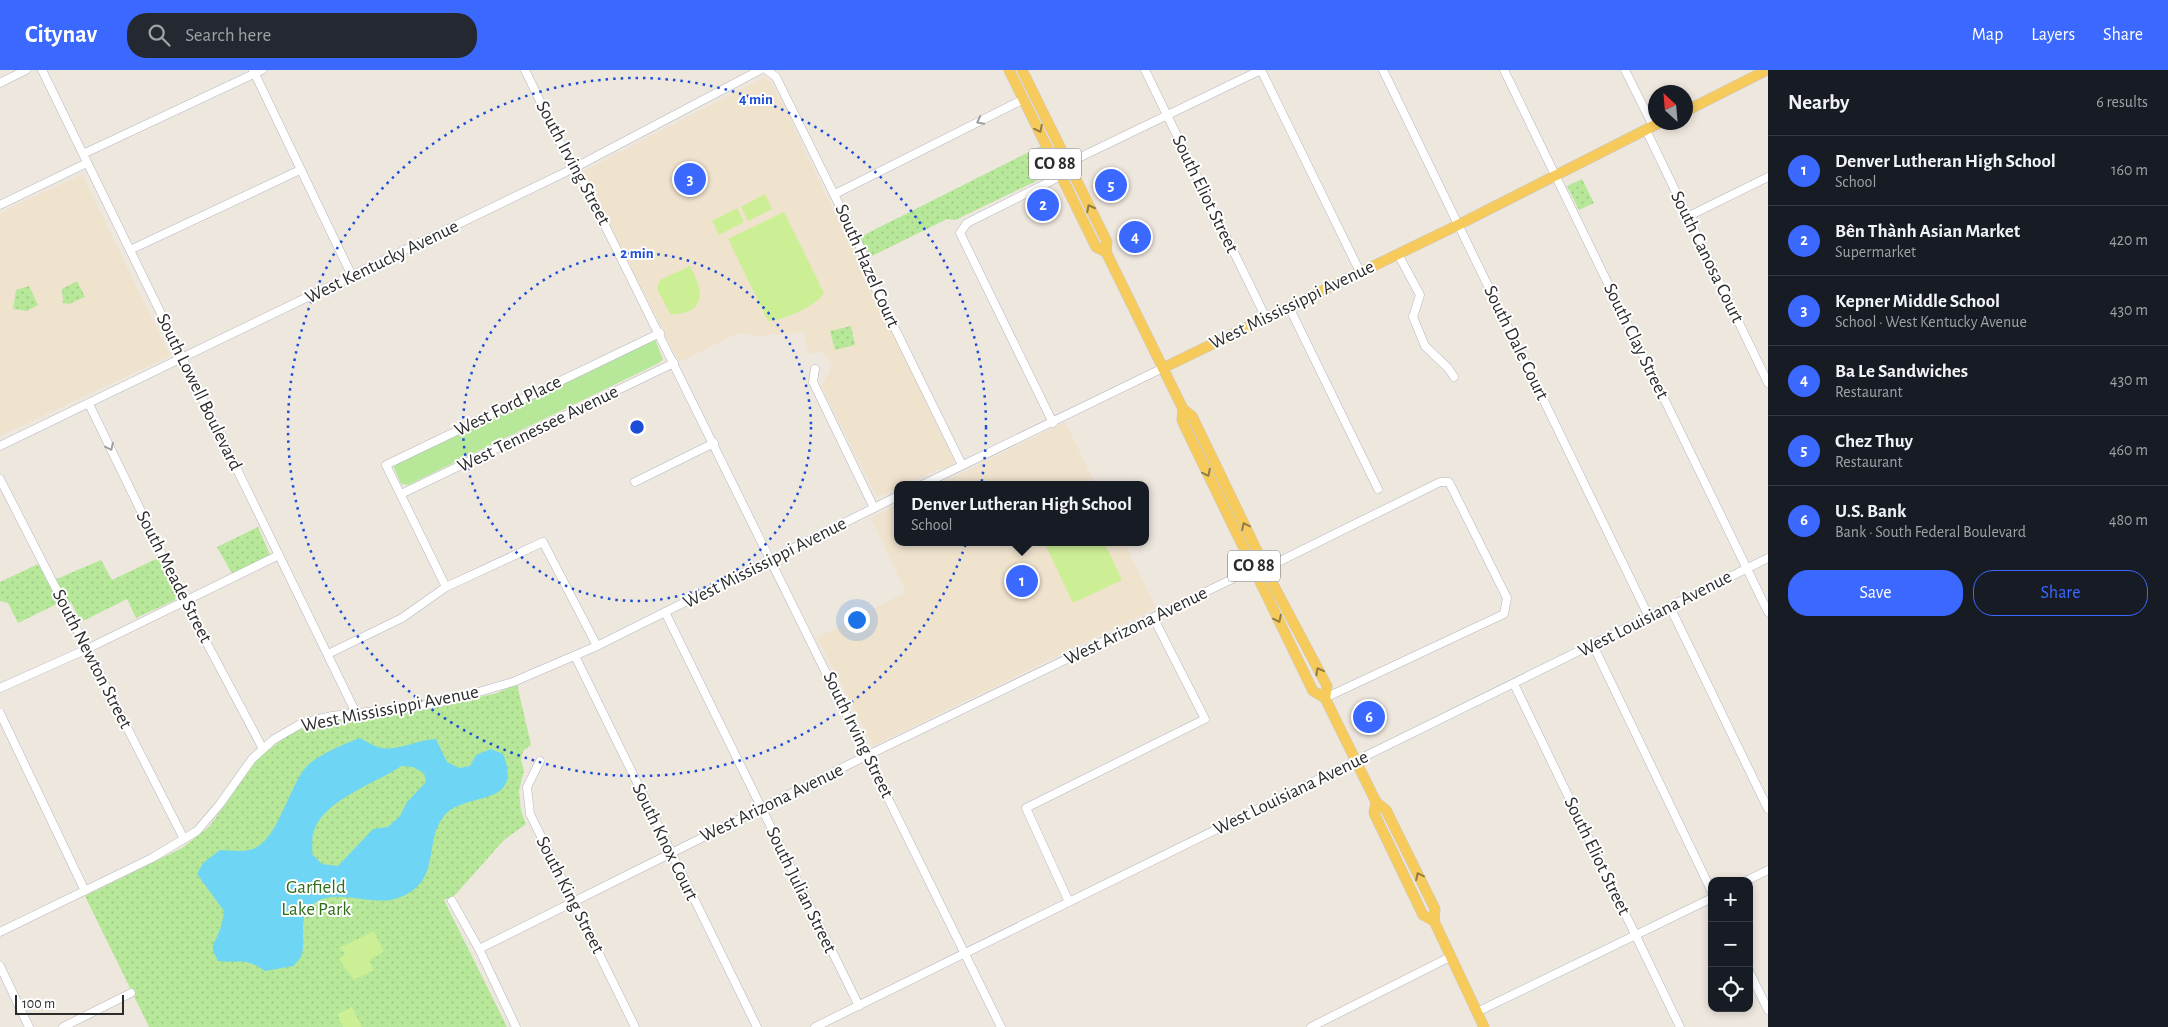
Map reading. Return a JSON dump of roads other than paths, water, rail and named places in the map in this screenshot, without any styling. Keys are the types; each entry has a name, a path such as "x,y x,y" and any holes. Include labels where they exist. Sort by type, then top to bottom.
{"main road":[{"name":"CO 88","path":"1010,70 1096,247 1106,252"},
{"name":"CO 88","path":"1022,70 1107,242 1106,252 1182,409 1182,420 1255,568 1312,691 1325,698 1376,802 1386,810 1435,909 1434,921 1484,1027"},
{"path":"1693,107 1748,74 1767,70"},
{"name":"West Mississippi Avenue","path":"1163,368 1458,225 1648,129"},
{"name":"CO 88","path":"1182,409 1192,416 1266,568 1327,686 1325,698"}],"street":[{"path":"0,83 26,70"},
{"name":"South Lowell Boulevard","path":"42,70 356,713"},
{"name":"South Irving Street","path":"525,70 660,333 1001,1027"},
{"name":"West Kentucky Avenue","path":"0,446 574,168 760,70"},
{"name":"South Hazel Court","path":"767,70 776,77 835,194 860,247 878,292 962,465"},
{"name":"South Eliot Street","path":"1144,70 1266,318"},
{"path":"1068,163 1261,70 1360,272"},
{"name":"South Dale Court","path":"1383,70 1649,617"},
{"name":"South Clay Street","path":"1504,70 1768,612"},
{"name":"South Canosa Court","path":"1625,70 1648,114"},
{"path":"83,154 257,71 300,170 352,276"},
{"path":"835,194 1024,99"},
{"name":"South Canosa Court","path":"1655,130 1687,216 1768,383"},
{"path":"0,205 87,163"},
{"path":"130,250 300,170"},
{"path":"1053,422 962,238 961,229 966,223 1061,176"},
{"path":"1687,216 1767,180"},
{"path":"1398,254 1420,295 1413,317 1425,346 1448,368 1454,377"},
{"path":"1289,307 1378,489"},
{"name":"West Ford Place","path":"401,494 386,465 660,333"},
{"name":"West Tennessee Avenue","path":"401,494 674,363"},
{"name":"West Mississippi Avenue","path":"930,481 1163,368"},
{"path":"815,369 813,382 874,508"},
{"name":"South Meade Street","path":"88,404 185,602 262,749"},
{"path":"635,482 714,443"},
{"name":"South Newton Street","path":"0,479 184,839"},
{"path":"1266,568 1440,482 1450,482 1507,598 1504,614 1325,698"},
{"path":"401,494 446,587"},
{"name":"West Mississippi Avenue","path":"0,932 152,858 197,831 210,818 252,759 273,740 302,723 332,716 420,706 467,696 514,682 597,646 770,558 894,498"},
{"path":"328,654 402,618 446,587 544,542 597,646"},
{"path":"0,688 87,649 279,555"},
{"name":"West Louisiana Avenue","path":"815,1027 964,952 1768,558"},
{"name":"West Arizona Avenue","path":"479,949 574,900 1154,619 1255,568"},
{"path":"1670,607 1768,809"},
{"name":"South Julian Street","path":"665,612 859,1006"},
{"path":"1068,902 1026,808 1205,719 1154,619"},
{"path":"1593,645 1708,884"},
{"name":"South Knox Court","path":"575,656 757,1027"},
{"name":"South Eliot Street","path":"1514,684 1680,1027"},
{"path":"0,713 86,891"},
{"name":"South King Street","path":"540,761 527,787 530,814 635,1027"},
{"path":"1753,878 1768,870"},
{"path":"1477,1012 1708,900"},
{"path":"452,901 479,949 516,1027"},
{"path":"1311,1027 1450,957"},
{"path":"0,966 29,1027"},
{"path":"1753,978 1768,1010"},
{"path":"63,1027 130,993"}],"water":[{"path":"360,738 378,747 385,748 400,747 436,739 447,762 459,768 470,766 476,755 491,749 503,754 508,771 506,783 499,791 453,808 444,816 434,838 426,873 420,884 410,892 395,899 385,901 331,897 313,904 305,915 302,954 293,966 265,971 258,966 246,962 218,961 213,946 221,927 224,911 197,874 203,863 220,850 247,850 255,848 263,842 277,823 306,767 324,754","holes":["401,766 413,767 424,773 426,782 407,802 400,816 388,827 373,829 338,866 322,864 312,854 313,833 319,820 328,810 352,793"]}],"place":[{"name":"Kepner Middle School","path":"690,179"},
{"name":"Chez Thuy","path":"1111,185"},
{"name":"Bên Thành Asian Market","path":"1043,205"},
{"name":"Ba Le Sandwiches","path":"1135,237"},
{"name":"Denver Lutheran High School","path":"1022,581"},
{"name":"U.S. Bank","path":"1369,717"}],"park label":[{"name":"Garfield Lake Park","path":"316,898"}]}
